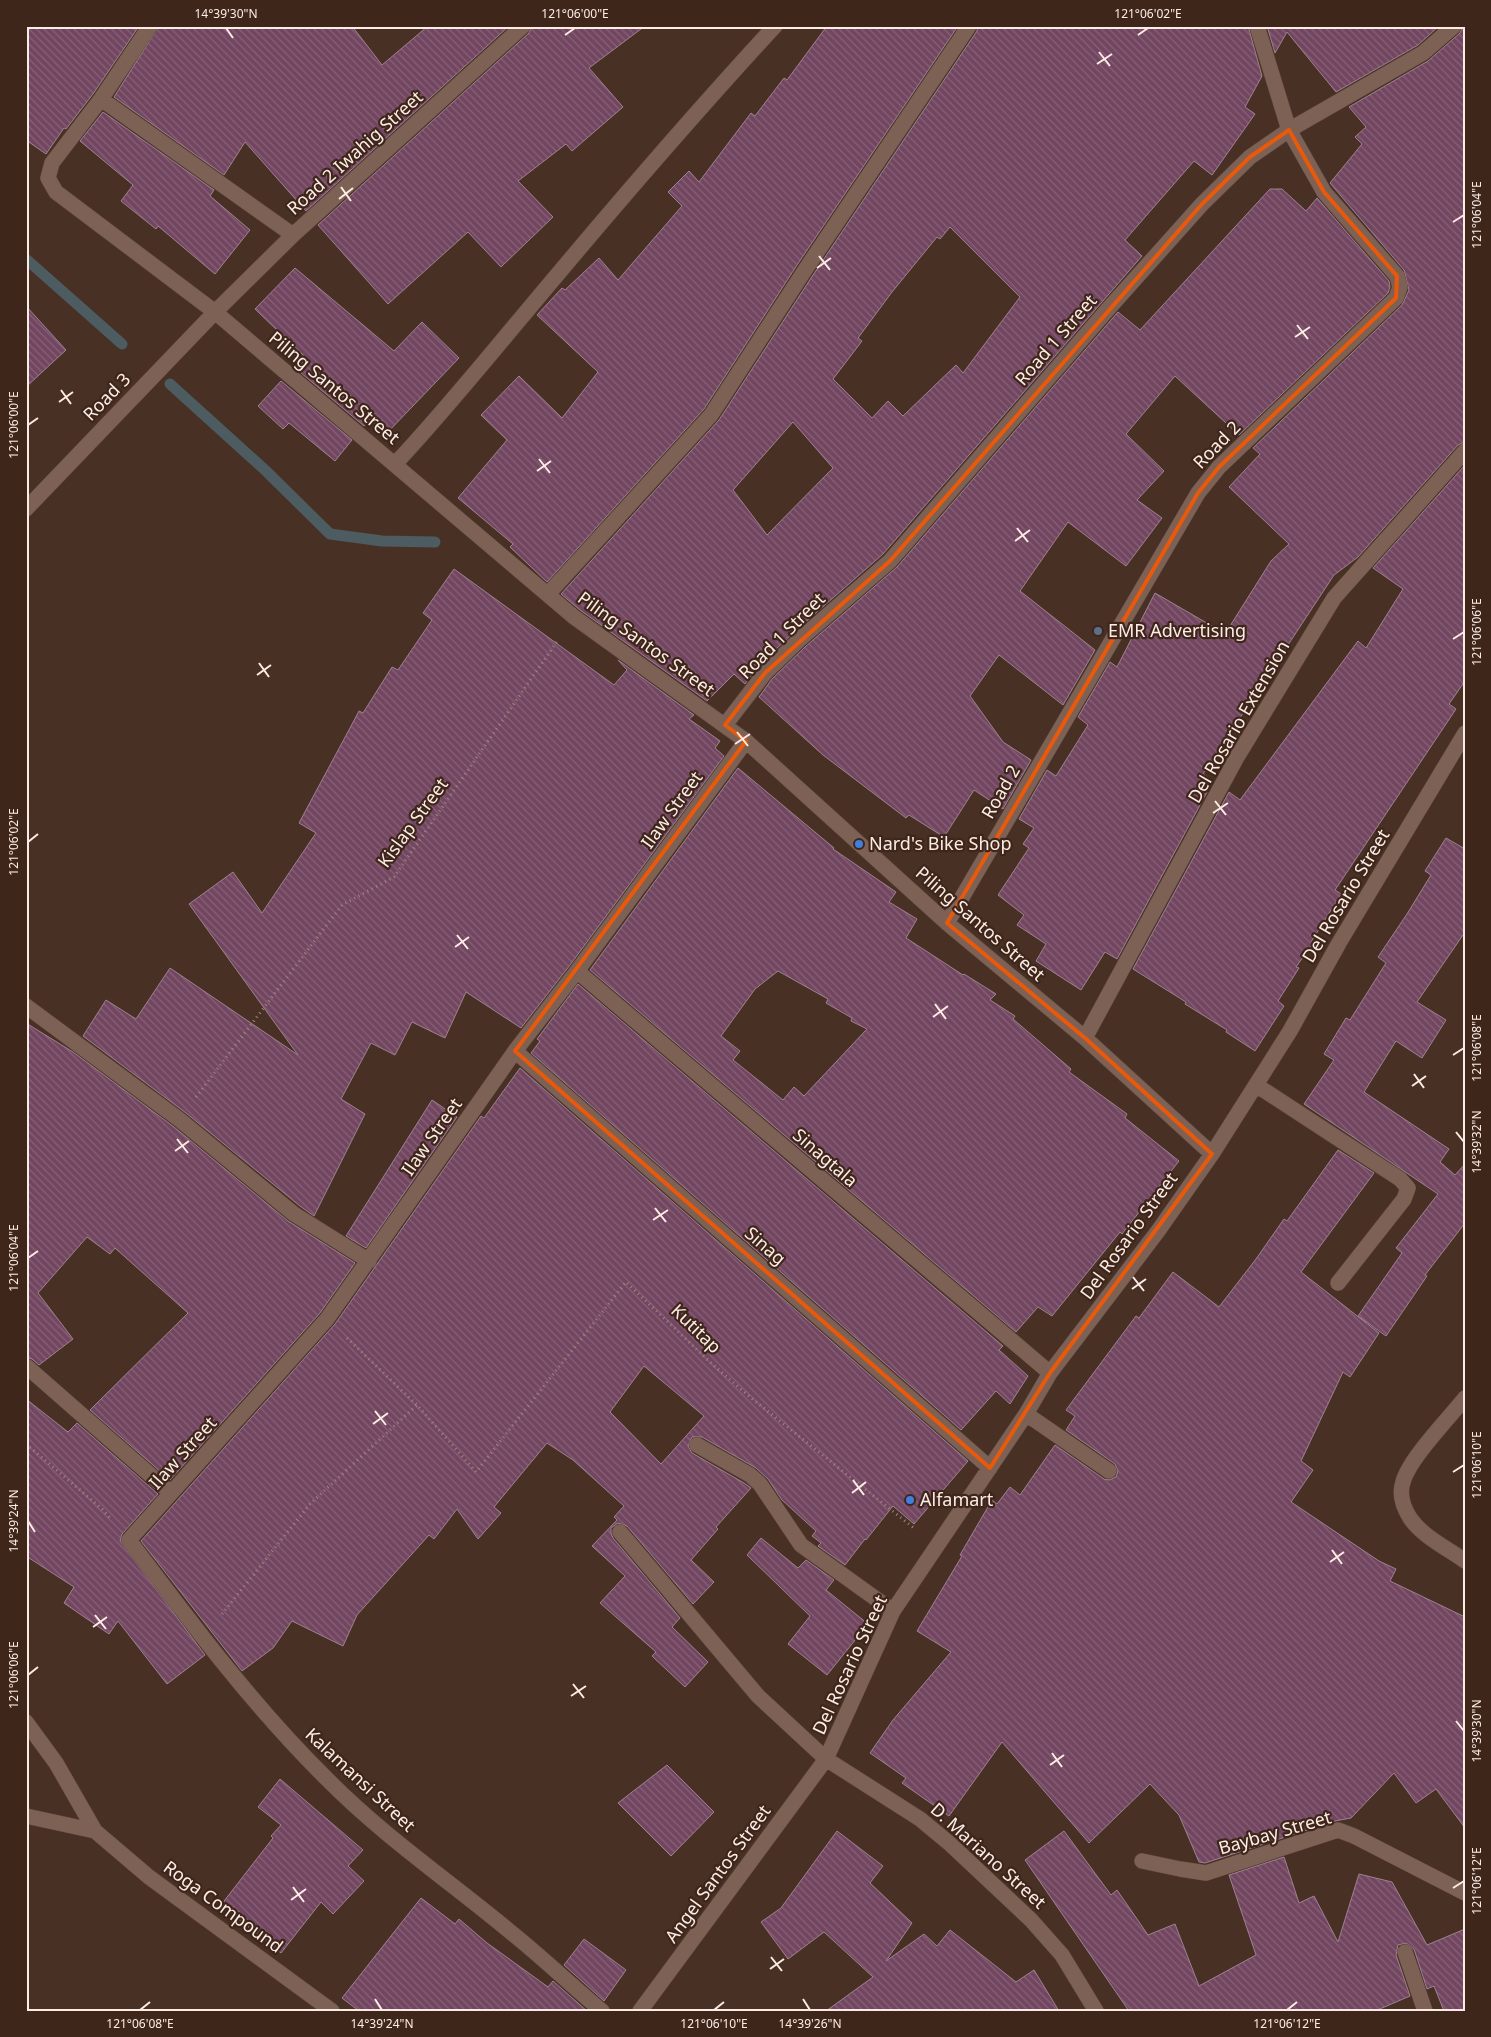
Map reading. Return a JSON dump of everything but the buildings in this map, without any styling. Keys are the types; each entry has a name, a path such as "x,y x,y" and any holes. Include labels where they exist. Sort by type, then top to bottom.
{"street":[{"path":"150,26 101,99 293,235"},
{"name":"Road 2 Iwahig Street","path":"215,312 293,235 524,26"},
{"path":"395,464 435,421 715,90 775,26"},
{"path":"548,594 711,415 805,270 969,26"},
{"name":"Road 2","path":"947,923 1198,493 1219,467 1396,298 1400,287 1397,276 1324,192 1289,130 1257,26"},
{"name":"Road 1 Street","path":"725,725 766,673 779,660 890,561 962,476 1202,204 1250,157 1289,130 1423,53 1454,26"},
{"name":"Piling Santos Street","path":"101,99 52,163 48,178 56,192 215,312 574,617 746,741 947,923 1084,1038 1212,1154"},
{"name":"Road 3","path":"27,505 215,312"},
{"name":"Del Rosario Extension","path":"1084,1038 1238,757 1334,598 1465,451"},
{"name":"Del Rosario Street","path":"826,1759 893,1611 1026,1414 1050,1373 1158,1231 1212,1154 1290,1031 1339,943 1465,733"},
{"name":"Ilaw Street","path":"130,1540 328,1319 515,1051 577,971 746,741"},
{"name":"Sinagtala","path":"577,971 1050,1373"},
{"path":"26,1006 180,1120 294,1214 369,1262"},
{"name":"Sinag","path":"515,1051 990,1468"},
{"path":"1256,1085 1400,1179 1408,1188 1404,1199 1338,1283"},
{"path":"26,1366 171,1493"},
{"path":"1465,1398 1410,1465 1403,1482 1401,1500 1410,1518 1422,1532 1465,1561"},
{"path":"1026,1414 1109,1471"},
{"path":"697,1445 750,1475 760,1484 801,1545 893,1611"},
{"name":"D. Mariano Street","path":"620,1532 758,1696 826,1759 920,1818 1031,1920 1062,1956 1096,2011"},
{"name":"Kalamansi Street","path":"130,1540 235,1677 278,1728 328,1781 433,1870 514,1935 602,2011"},
{"path":"26,1722 56,1763 95,1831"},
{"name":"Angel Santos Street","path":"640,2011 826,1759"},
{"path":"26,1816 95,1831"},
{"name":"Baybay Street","path":"1142,1861 1206,1873 1338,1830 1354,1836 1465,1893"},
{"name":"Roga Compound","path":"95,1831 150,1877 332,2011"},
{"path":"1405,1952 1426,2011"}],"path":[{"name":"Kislap Street","path":"180,1120 342,905 394,877 574,617"},
{"name":"Kutitap","path":"417,1405 476,1472 626,1282 712,1364 750,1397 937,1547"},
{"path":"222,1614 310,1504 417,1405 328,1319"},
{"path":"26,1444 102,1509 130,1540"}],"highlighted area":[{"path":"1289,130 1324,192 1397,276 1396,298 1219,467 1198,493 947,923 1085,1038 1212,1154 1050,1373 990,1468 515,1051 746,741 725,725 765,673 890,561 1202,204 1250,157"}],"waterway":[{"path":"26,259 122,344"},
{"path":"170,384 265,470 330,534 382,541 435,542"}],"place":[{"name":"EMR Advertising","path":"1098,631"},
{"name":"Nard's Bike Shop","path":"859,844"},
{"name":"Alfamart","path":"910,1500"}]}
